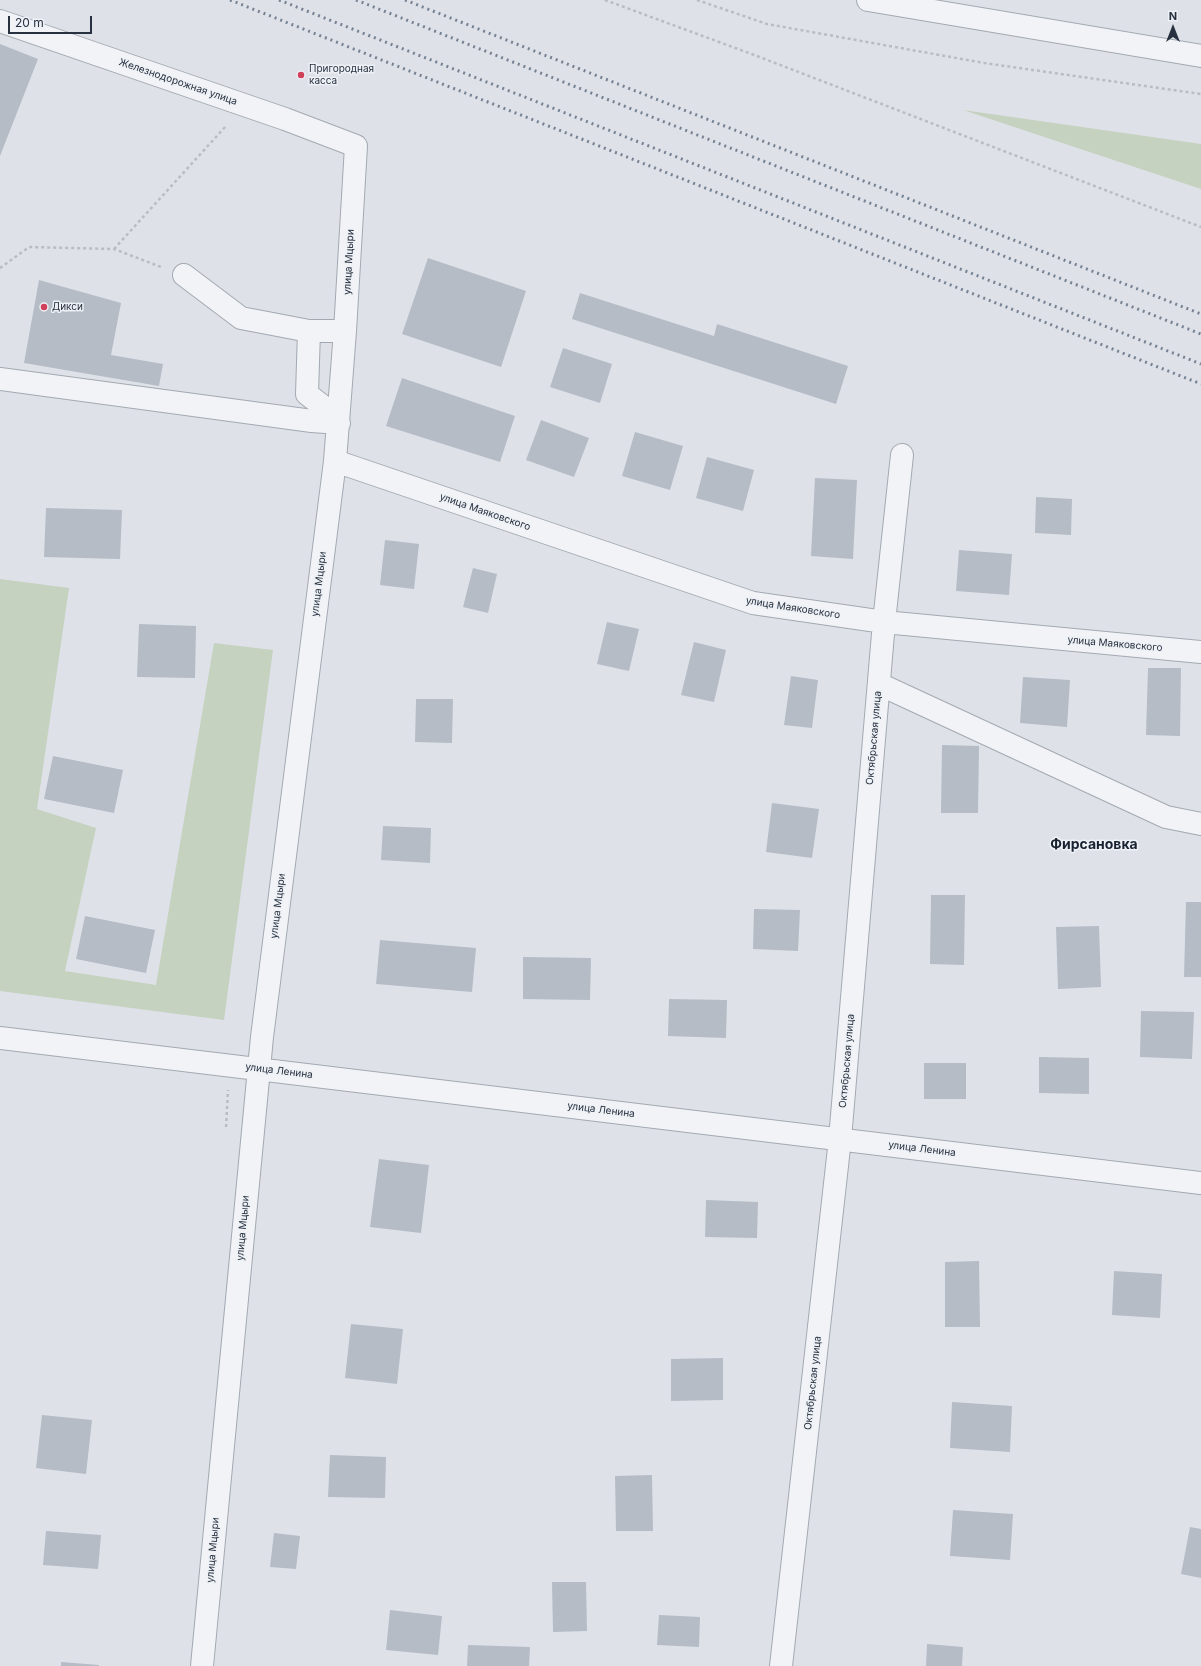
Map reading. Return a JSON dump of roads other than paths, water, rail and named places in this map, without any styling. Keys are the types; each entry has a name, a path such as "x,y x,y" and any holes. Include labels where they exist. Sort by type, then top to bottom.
{"street":[{"path":"868,0 1201,56"},
{"name":"Железнодорожная улица","path":"0,21 246,105 356,146"},
{"name":"улица Мцыри","path":"202,1666 254,1112 265,1013 335,460 345,331 356,146"},
{"path":"184,275 241,318 309,331 345,331"},
{"path":"309,331 307,394 338,420"},
{"path":"0,379 304,420 338,420"},
{"name":"Октябрьская улица","path":"781,1666 840,1139 884,622 902,455"},
{"name":"улица Маяковского","path":"335,460 753,603 884,622 1201,652"},
{"path":"879,684 1166,817 1201,824"},
{"name":"улица Ленина","path":"0,1038 1201,1183"}],"railway":[{"path":"230,0 1201,384"},
{"path":"279,0 1201,364"},
{"path":"356,0 1201,334"},
{"path":"405,0 1201,314"}],"place":[{"name":"Пригородная касса","path":"301,75"},
{"name":"Дикси","path":"44,307"}],"district":[{"name":"Фирсановка","path":"1094,845"}]}
